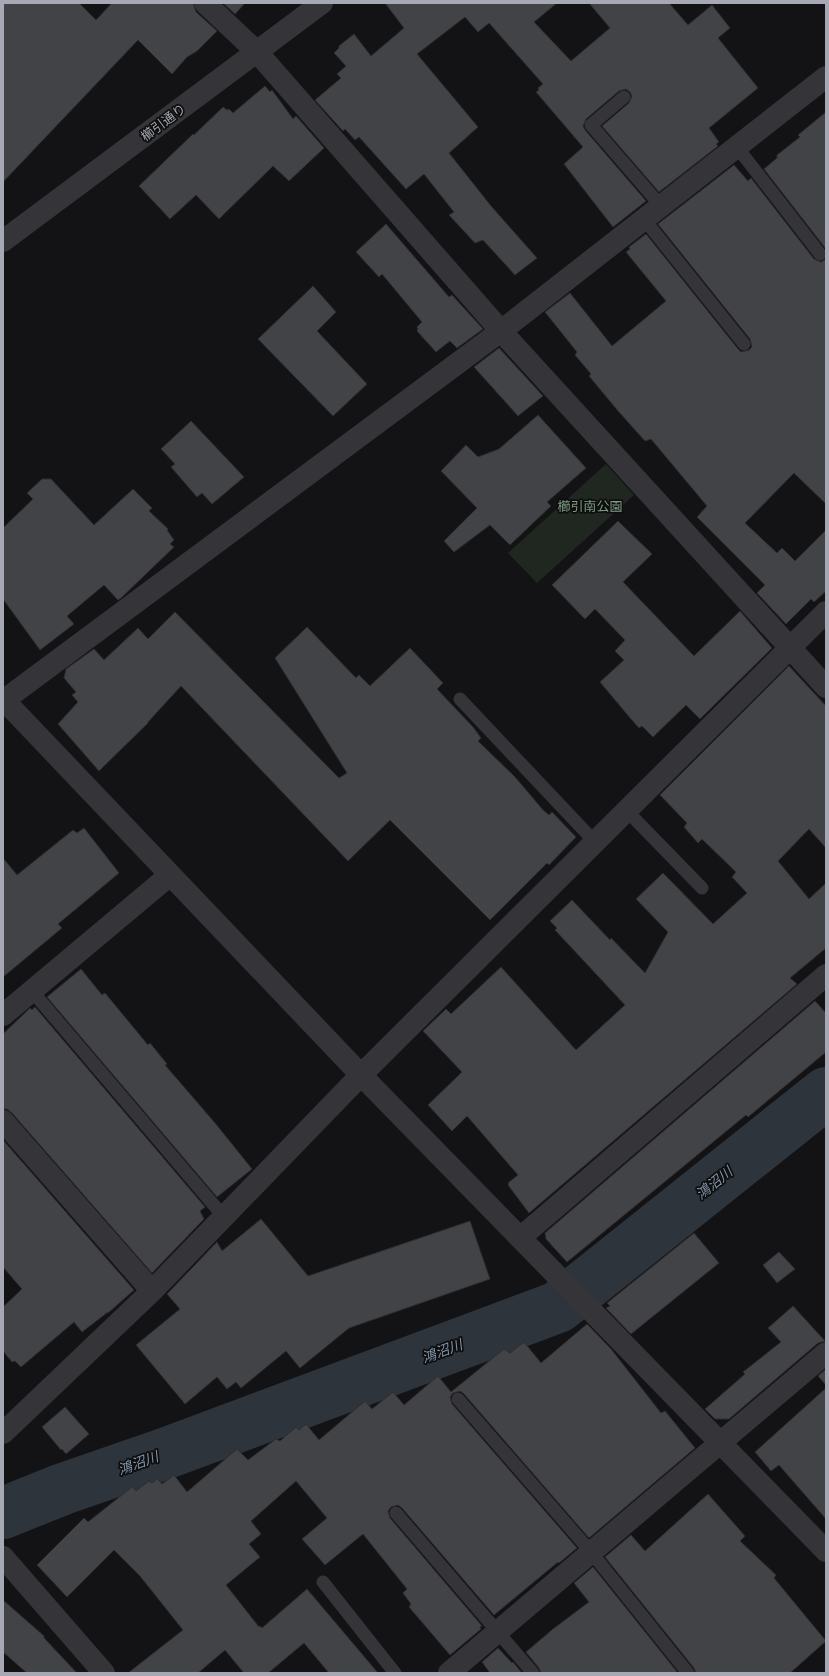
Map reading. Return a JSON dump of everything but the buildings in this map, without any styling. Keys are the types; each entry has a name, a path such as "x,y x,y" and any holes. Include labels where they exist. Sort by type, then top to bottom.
{"street":[{"path":"205,3 257,52 501,331 826,687"},
{"name":"櫛引通り","path":"3,241 322,3"},
{"path":"826,77 501,331 3,700 361,1075 826,1551"},
{"path":"3,1433 152,1290 361,1075 826,612"},
{"path":"3,1015 170,875"},
{"path":"520,1238 826,975"},
{"path":"3,1121 152,1290"},
{"path":"449,1673 826,1353"},
{"path":"3,1557 104,1673"}],"lane":[{"path":"624,97 591,125 661,206"},
{"path":"737,147 820,254"},
{"path":"644,219 744,344"},
{"path":"460,699 596,842"},
{"path":"627,811 702,888"},
{"path":"32,991 224,1217"},
{"path":"458,1399 591,1552 688,1673"},
{"path":"396,1513 533,1673"},
{"path":"323,1582 396,1673"}],"green space":[{"name":"櫛引南公園","path":"606,464 634,495 537,583 508,553"}],"waterway":[{"name":"鴻沼川","path":"3,1513 63,1489 164,1454 558,1307 826,1093"}]}
